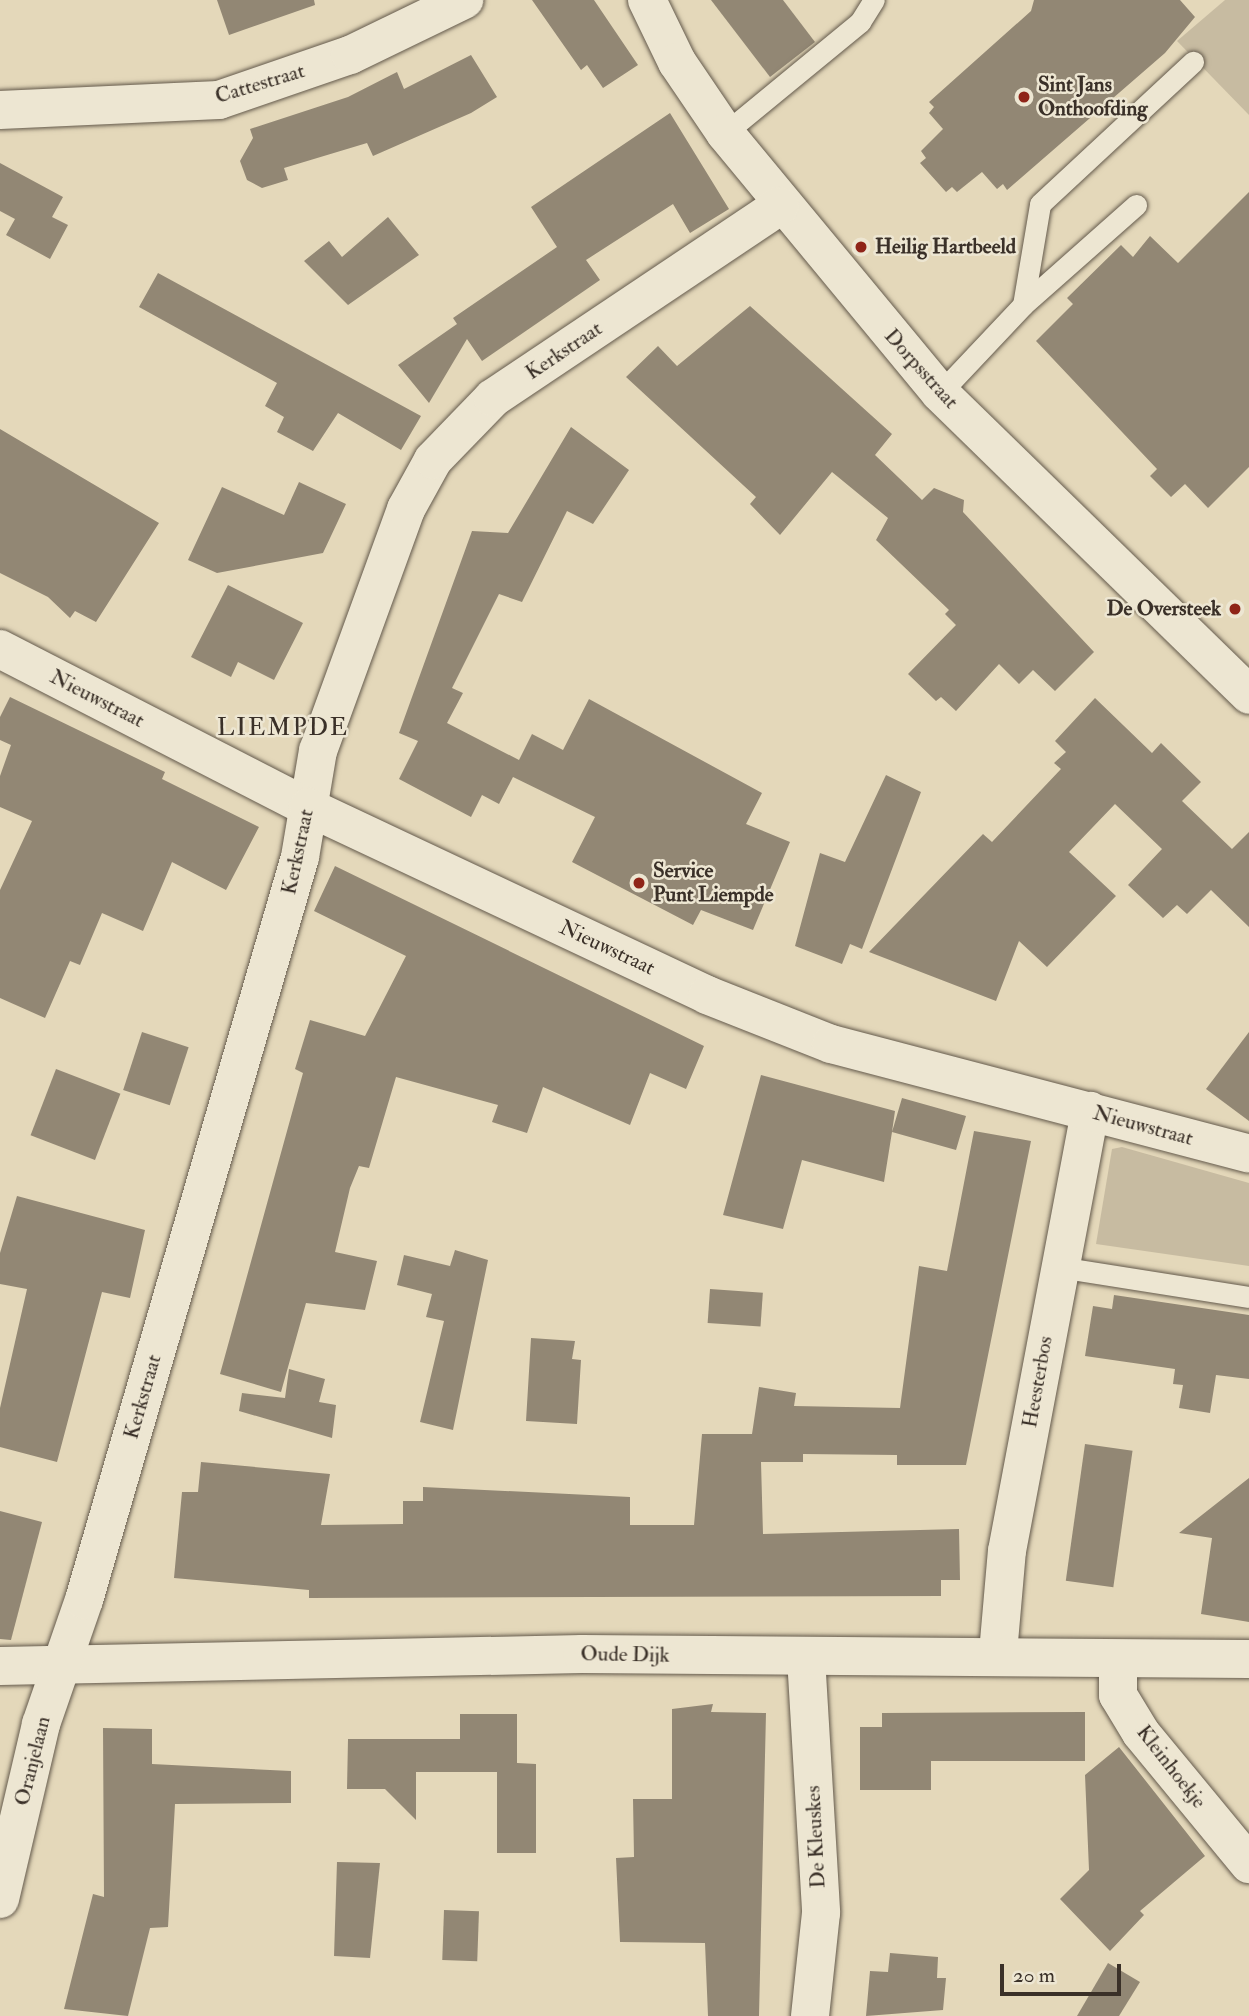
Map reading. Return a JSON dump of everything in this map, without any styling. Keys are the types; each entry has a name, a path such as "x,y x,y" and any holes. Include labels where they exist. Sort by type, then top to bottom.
{"street":[{"name":"Cattestraat","path":"0,110 219,100 350,55 464,0"},
{"name":"Dorpsstraat","path":"647,0 677,62 725,133 780,206 940,393 1249,695"},
{"name":"Kerkstraat","path":"61,1666 300,857 318,751 406,509 432,460 493,398 780,206"},
{"name":"Nieuwstraat","path":"0,649 308,807 707,995 831,1044 1249,1154"},
{"name":"Heesterbos","path":"998,1653 1000,1594 1090,1111"},
{"name":"Oude Dijk","path":"0,1666 582,1654 806,1657 998,1653 1118,1660 1249,1659"},
{"name":"De Kleuskes","path":"806,1657 821,1913 810,2016"},
{"name":"Kleinhoekje","path":"1118,1660 1118,1695 1141,1733 1249,1864"},
{"name":"Oranjelaan","path":"0,1899 61,1666"}],"lane":[{"path":"725,133 860,22 874,0"},
{"path":"1023,305 1040,204 1193,62"},
{"path":"940,393 1023,305 1136,205"},
{"path":"1059,1267 1249,1297"}],"shaded area":[{"path":"1225,0 1249,0 1249,115 1177,41"},
{"path":"1122,1147 1249,1183 1249,1266 1096,1244 1112,1149"}],"building":[{"path":"217,0 314,0 315,5 229,35"},
{"path":"532,0 594,0 638,65 603,88 587,65 581,70"},
{"path":"711,0 783,0 815,42 770,77"},
{"name":"Sint Jans Onthoofding","path":"1034,0 1180,0 1195,17 1165,53 1007,190 1003,184 997,189 982,172 957,192 952,187 946,192 920,163 926,158 921,151 943,129 929,113 934,107 929,102 1031,11"},
{"path":"471,55 497,97 471,113 373,156 367,143 284,168 288,180 262,188 247,180 240,161 253,138 250,129 348,97 397,72 404,89"},
{"path":"670,113 729,209 690,233 673,204 586,260 600,280 482,361 467,339 429,403 398,365 457,324 453,318 557,247 531,207"},
{"path":"0,163 63,197 52,217 68,225 50,259 6,235 15,219 0,211"},
{"path":"1249,192 1249,467 1208,508 1185,484 1171,497 1150,476 1157,469 1036,341 1073,304 1067,298 1121,245 1133,257 1150,236 1178,263"},
{"path":"388,217 419,255 348,305 304,261 329,241 342,257"},
{"path":"158,273 421,416 401,450 338,413 313,451 277,432 284,417 265,406 277,383 139,307"},
{"path":"750,306 892,434 875,455 922,500 934,488 964,500 963,512 1094,652 1055,691 1033,670 1019,684 999,664 956,711 941,697 936,701 908,674 956,625 945,614 949,610 876,540 888,518 832,472 780,535 750,504 756,497 626,377 658,346 677,366"},
{"path":"571,427 629,470 593,524 567,511 522,602 499,594 452,688 463,693 447,723 519,760 532,734 563,750 589,699 762,793 746,824 790,842 753,930 701,910 693,925 572,862 595,817 513,777 499,804 482,795 471,817 399,779 418,741 399,733 472,531 508,533"},
{"path":"0,429 159,523 96,622 75,611 70,618 48,597 0,573"},
{"path":"299,482 346,504 323,553 217,573 188,560 222,487 284,515"},
{"path":"228,585 303,623 274,680 238,662 231,677 191,657"},
{"path":"10,697 165,772 162,779 259,827 226,890 172,862 143,931 102,913 80,965 70,961 45,1018 0,998 0,890 32,821 0,807 0,776 11,745 0,740 0,717"},
{"path":"1095,698 1152,753 1161,743 1201,782 1182,801 1232,849 1249,832 1249,927 1211,890 1187,914 1177,905 1163,918 1128,885 1162,849 1115,804 1069,852 1116,896 1047,967 1019,941 996,1001 869,952 983,834 992,842 1061,769 1054,763 1066,752 1055,741"},
{"path":"886,775 921,792 862,949 850,944 842,964 795,946 820,853 845,862"},
{"path":"335,866 704,1046 686,1089 650,1073 630,1125 543,1087 527,1133 492,1122 498,1105 396,1077 369,1168 359,1166 350,1188 335,1252 377,1261 365,1310 306,1303 281,1392 220,1374 303,1073 295,1069 310,1020 365,1036 406,956 314,911"},
{"path":"142,1032 189,1047 170,1105 123,1090"},
{"path":"1249,1032 1249,1121 1206,1089"},
{"path":"56,1069 120,1094 95,1160 31,1135"},
{"path":"761,1075 895,1111 884,1182 802,1160 783,1229 723,1215"},
{"path":"902,1098 966,1116 956,1150 892,1132"},
{"path":"974,1131 1031,1141 966,1465 897,1465 897,1455 803,1454 803,1462 761,1462 763,1534 959,1529 960,1580 941,1580 941,1596 309,1598 309,1590 174,1578 182,1492 198,1492 201,1462 330,1474 321,1525 403,1524 403,1501 423,1501 423,1487 630,1497 630,1525 694,1525 702,1434 752,1434 759,1387 796,1393 794,1406 900,1408 919,1266 947,1271"},
{"path":"17,1196 145,1230 130,1298 102,1292 57,1462 0,1447 0,1408 27,1289 0,1284 0,1253"},
{"path":"455,1250 488,1260 453,1430 420,1422 444,1321 426,1317 432,1294 397,1285 404,1255 450,1266"},
{"path":"710,1289 763,1293 760,1327 708,1323"},
{"path":"1114,1295 1249,1315 1249,1379 1216,1375 1210,1413 1179,1408 1183,1385 1173,1384 1175,1369 1085,1356 1093,1306 1112,1309"},
{"path":"531,1338 575,1341 572,1359 581,1360 577,1424 526,1421"},
{"path":"289,1369 325,1379 319,1402 336,1405 332,1438 239,1411 242,1393 285,1398"},
{"path":"1085,1444 1133,1451 1113,1587 1066,1581"},
{"path":"1249,1478 1249,1622 1201,1614 1212,1538 1179,1533"},
{"path":"0,1511 42,1522 11,1640 0,1639"},
{"path":"713,1704 711,1712 766,1713 759,2016 708,2016 705,1943 620,1942 616,1858 634,1857 633,1799 672,1799 672,1709"},
{"path":"1085,1712 1085,1761 931,1761 931,1790 860,1790 860,1727 882,1727 882,1713"},
{"path":"460,1714 517,1714 517,1763 536,1764 536,1853 497,1853 497,1772 416,1772 416,1820 385,1789 347,1789 348,1739 460,1739"},
{"path":"103,1728 152,1729 152,1764 291,1771 291,1803 175,1804 168,1927 150,1928 128,2016 64,2009 93,1894 104,1897"},
{"path":"1119,1747 1205,1856 1140,1911 1144,1915 1110,1951 1060,1899 1089,1870 1085,1775"},
{"path":"337,1862 380,1863 370,1958 334,1956"},
{"path":"444,1910 479,1911 477,1961 442,1960"},
{"path":"890,1953 938,1957 937,1978 946,1978 943,2010 866,2016 870,1971 888,1972"},
{"path":"1108,1963 1140,1982 1119,2016 1077,2016"}],"place":[{"name":"Sint Jans Onthoofding","path":"1024,97"},
{"name":"Heilig Hartbeeld","path":"861,247"},
{"name":"De Oversteek","path":"1235,609"},
{"name":"Service Punt Liempde","path":"639,883"}],"district":[{"name":"LIEMPDE","path":"283,728"}]}
